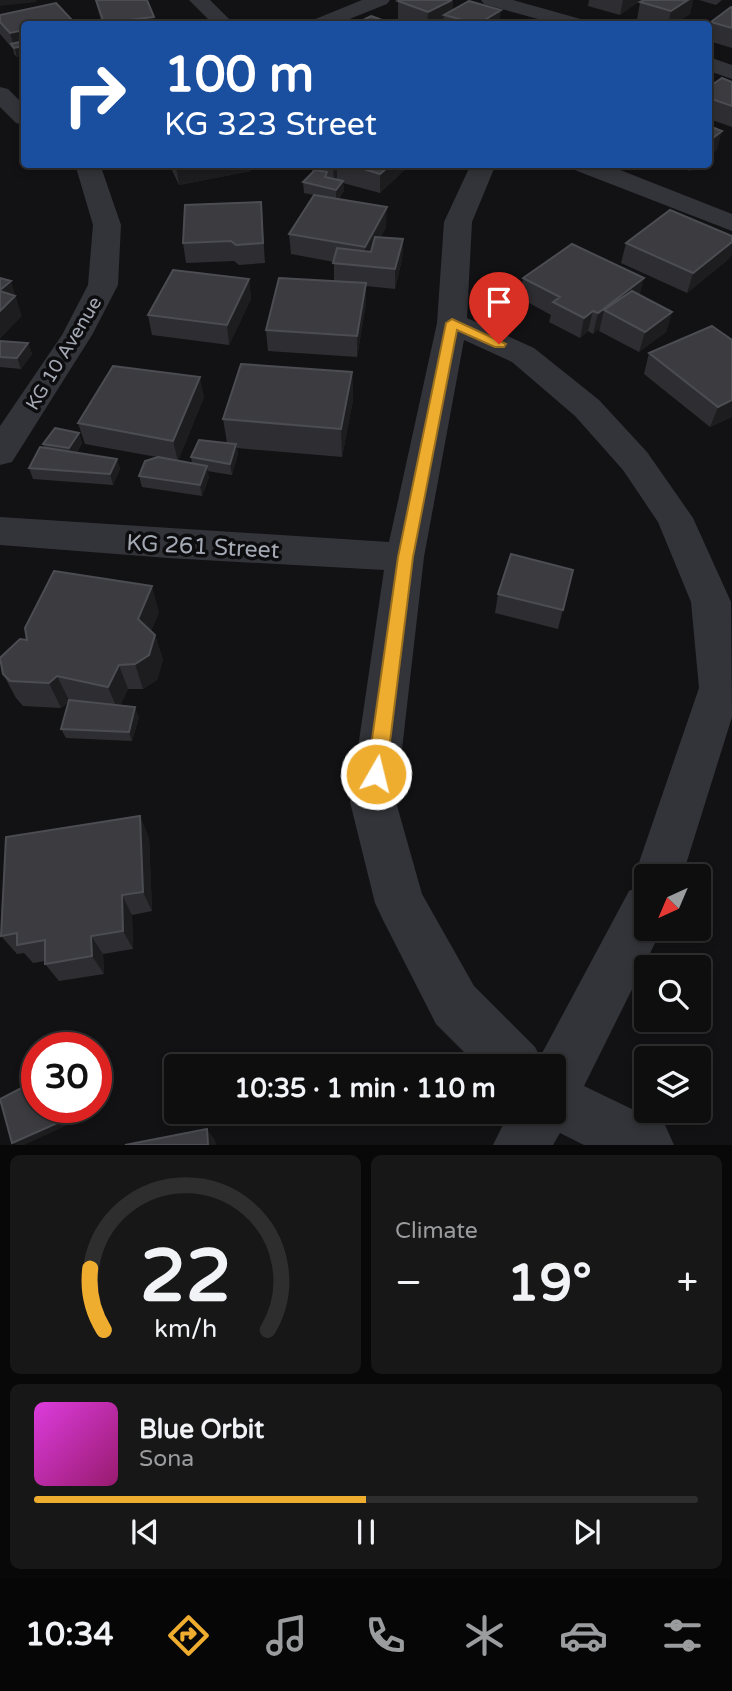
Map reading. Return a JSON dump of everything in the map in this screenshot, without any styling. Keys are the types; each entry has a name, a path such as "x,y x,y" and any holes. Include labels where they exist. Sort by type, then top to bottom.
{"street":[{"path":"199,0 221,21"},
{"path":"328,21 380,0"},
{"path":"491,0 567,21"},
{"path":"712,65 732,72"},
{"path":"0,94 21,115"},
{"name":"KG 10 Avenue","path":"0,453 77,335 103,285 107,225 88,168"},
{"path":"482,168 458,222 452,323 405,557 373,802 400,903 455,1005 504,1054"},
{"path":"591,168 732,223"},
{"path":"452,323 523,355 587,408 635,461 675,518 711,602 720,688 662,864"},
{"name":"KG 261 Street","path":"0,531 168,544 405,557"},
{"path":"566,1064 634,931"},
{"path":"566,1106 645,1145"},
{"path":"522,1145 534,1124"}],"building":[{"path":"96,0 147,0 154,17 121,21 103,21"},
{"path":"452,0 428,12 398,1"},
{"path":"688,0 671,11 640,2"},
{"path":"469,1 501,10 483,21 467,21 444,15"},
{"path":"56,3 72,20 21,21 21,31 10,33 0,22 0,15"},
{"path":"731,7 732,7 732,28 712,21"},
{"path":"371,16 385,21 361,21"},
{"path":"21,42 21,47 14,48 11,44"},
{"path":"722,78 732,82 732,106 712,99 712,85"},
{"path":"712,127 722,131 712,139"},
{"path":"361,168 387,168 380,174"},
{"path":"315,170 327,172 325,177 343,181 336,190 303,182"},
{"path":"314,195 387,207 365,247 289,234"},
{"path":"261,202 263,243 183,243 185,205"},
{"path":"670,210 732,236 732,242 693,273 626,243"},
{"path":"375,237 403,239 395,269 333,263 337,248 371,252"},
{"path":"572,244 644,278 598,313 593,311 584,318 553,302 560,297 523,278"},
{"path":"173,270 249,279 227,325 148,315"},
{"path":"0,278 11,281 0,290"},
{"path":"279,278 366,283 357,336 266,330"},
{"path":"0,291 15,296 0,311"},
{"path":"632,291 672,312 645,332 604,310"},
{"path":"712,326 732,340 732,400 718,407 649,353"},
{"path":"0,341 28,343 17,358 0,357"},
{"path":"241,364 352,372 341,429 223,419"},
{"path":"113,366 200,377 173,441 78,423"},
{"path":"55,428 79,433 69,448 43,444"},
{"path":"199,440 236,444 230,464 191,457"},
{"path":"40,447 117,459 110,474 29,468"},
{"path":"158,457 207,466 200,485 139,476 145,461"},
{"path":"511,554 573,570 563,610 498,594"},
{"path":"54,571 152,586 138,619 155,635 149,655 135,664 119,665 108,687 57,676 49,683 10,681 3,674 0,658 20,639 27,640 25,628"},
{"path":"69,700 135,707 129,732 61,729"},
{"path":"140,816 143,892 122,895 123,931 91,936 92,956 45,964 45,940 17,945 17,933 1,936 6,837"},
{"path":"21,1088 21,1123 57,1123 12,1143 0,1099"},
{"path":"207,1129 208,1145 125,1145"}],"route":[{"path":"376,774 405,557 452,323 499,344"}]}
